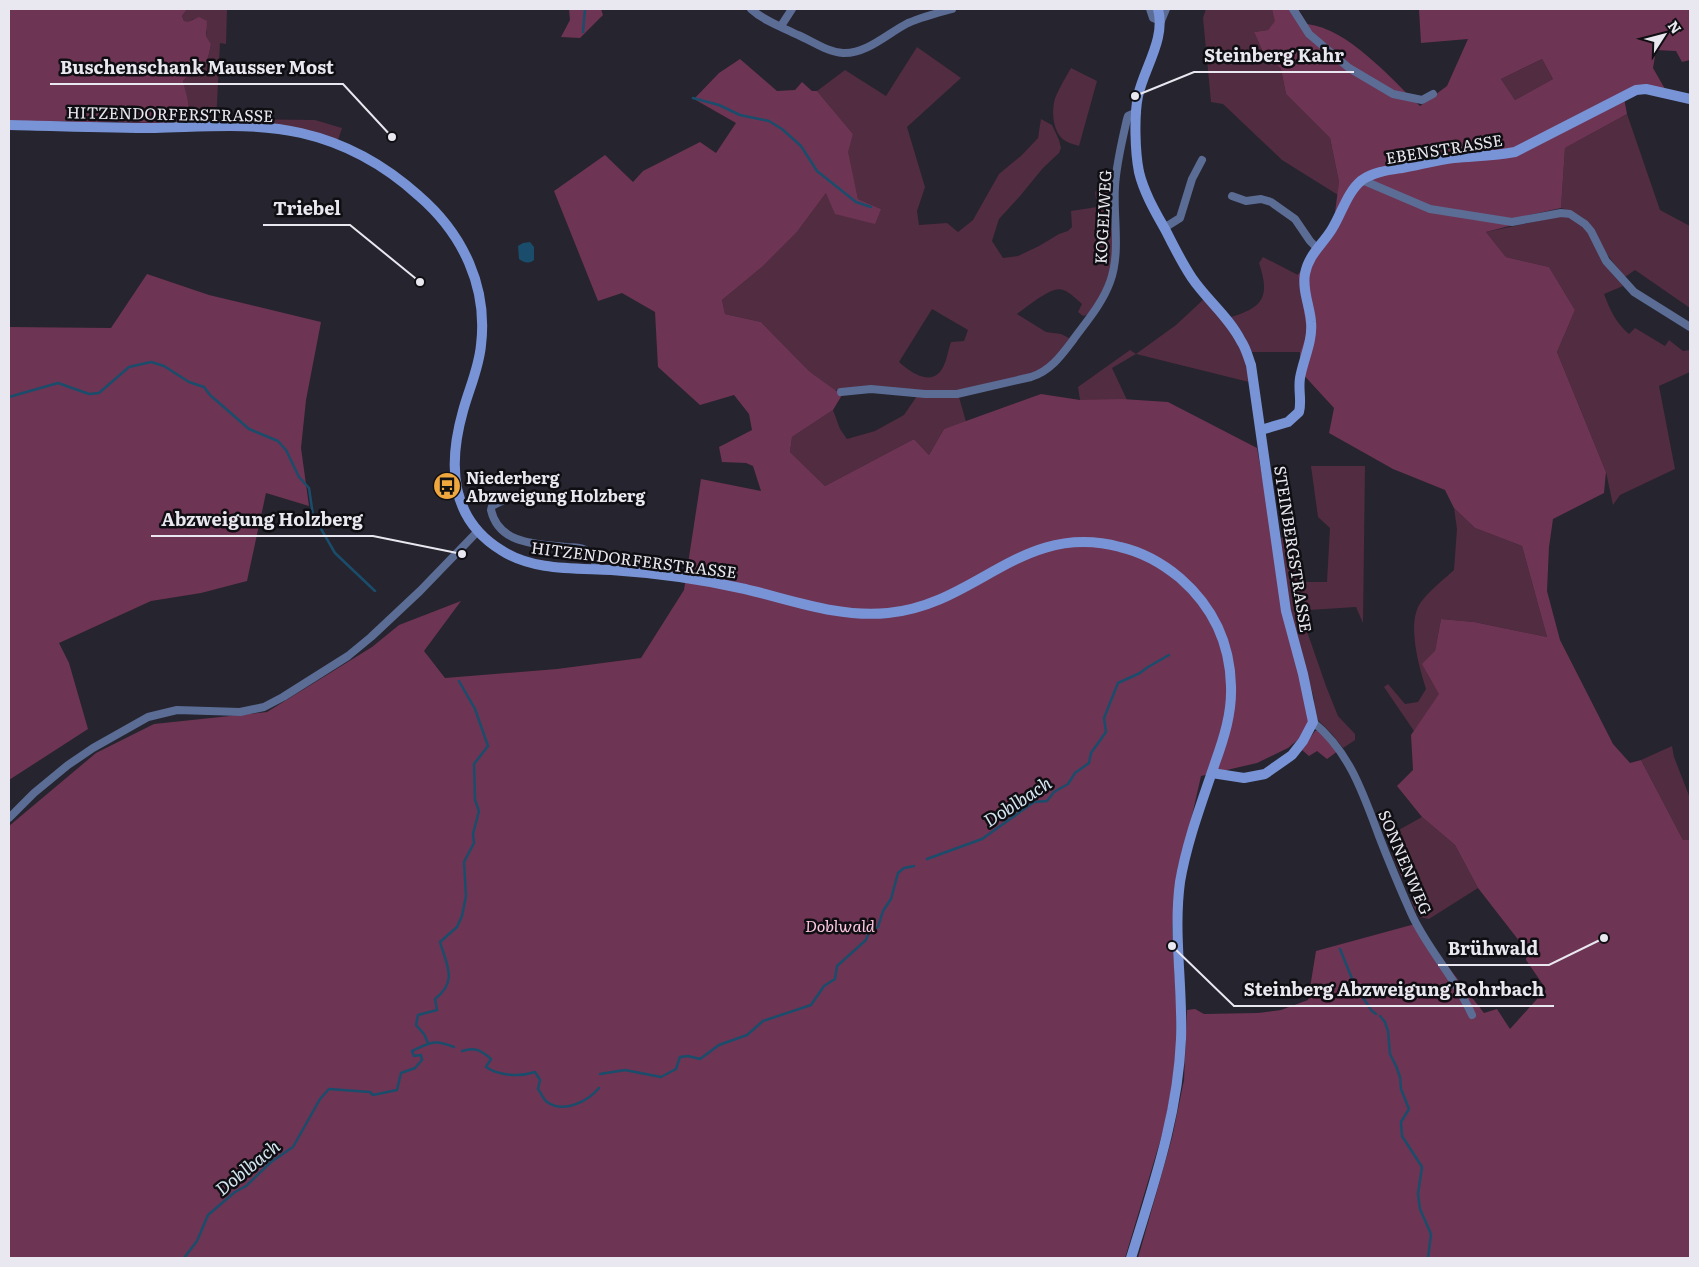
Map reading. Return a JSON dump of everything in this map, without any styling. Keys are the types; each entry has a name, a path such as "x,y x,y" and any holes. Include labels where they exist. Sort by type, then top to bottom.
{"main road":[{"path":"1158,9 1161,21"},
{"name":"STEINBERGSTRASSE","path":"1161,21 1154,50 1138,96 1136,150 1139,172 1145,190 1192,278 1228,320 1242,341 1251,365 1286,612 1303,674 1313,722"},
{"name":"EBENSTRASSE","path":"1362,180 1375,174 1409,166 1454,158 1498,156 1515,152 1636,90 1646,89 1690,99"},
{"name":"HITZENDORFERSTRASSE","path":"9,125 136,128 245,126 295,132 330,141 357,153 383,168 420,196 442,218 459,241 469,261 480,296 482,318 481,345 476,371 458,430 454,454 456,484 461,503 478,531 487,540 503,551 527,562 569,568 641,572 683,578 750,590 832,611 878,614 911,610 934,602 976,582 1029,552 1063,543 1103,543 1128,549 1160,563 1185,583 1205,604 1222,637 1229,663 1231,700 1226,729 1191,836 1181,876 1178,902 1181,1040 1176,1094 1159,1164 1131,1258"},
{"path":"1260,430 1288,422 1299,412 1300,381 1310,340 1311,323 1304,291 1305,274 1317,248 1332,229 1352,192 1362,180"},
{"path":"1212,773 1244,778 1265,774 1292,756 1313,722"}],"street":[{"path":"751,9 764,19 829,50 848,53 872,45 914,20 952,9"},
{"path":"781,26 792,9"},
{"path":"1150,9 1153,18 1161,21 1166,9"},
{"path":"1293,9 1309,34 1349,68 1393,94 1422,100 1433,94"},
{"name":"KOGELWEG","path":"842,392 871,389 925,394 957,394 1031,377 1052,365 1088,319 1110,284 1116,251 1116,174 1127,119 1128,116 1136,112"},
{"path":"1164,228 1180,218 1192,179 1202,160"},
{"path":"1362,180 1430,209 1512,222 1561,213 1570,214 1585,224 1606,261 1634,292 1690,327"},
{"path":"1232,196 1246,201 1261,199 1271,202 1295,219 1312,245 1317,248"},
{"path":"502,501 492,506 491,514 497,524 512,538 532,543 584,549 593,556 597,569"},
{"path":"9,818 68,765 93,748 148,717 177,710 246,711 264,707 283,697 340,661 371,637 411,600 478,531"},
{"name":"SONNENWEG","path":"1313,722 1335,744 1356,778 1411,914 1462,993 1472,1014"}],"shaded area":[{"path":"187,9 227,9 226,44 220,43 216,123 178,123 186,97 183,81 205,63 211,44 206,36 207,31 193,19 188,23 184,21 182,16"},
{"path":"1206,9 1272,9 1276,21 1268,30 1254,32 1262,50 1281,69 1286,94 1330,138 1339,182 1338,195 1282,160 1223,104 1211,102 1203,18"},
{"path":"917,47 961,78 907,127 925,187 917,211 919,225 947,223 958,232 973,220 999,174 1022,155 1038,138 1041,119 1052,125 1061,148 1059,153 1043,168 999,219 992,241 1003,258 1018,256 1068,231 1072,227 1071,211 1097,207 1095,192 1109,174 1113,178 1114,251 1108,283 1089,314 1083,316 1078,312 1082,304 1068,292 1058,289 1046,294 1017,314 1046,332 1061,334 1071,339 1057,357 1040,372 956,392 835,390 809,371 761,322 725,314 722,300 762,267 797,232 826,193 881,209 858,199 847,152 853,134 817,91 845,70 886,96","holes":["932,309 968,330 964,341 951,342 944,366 932,377 920,376 899,362"]},
{"path":"1542,59 1553,79 1515,100 1501,79"},
{"path":"1071,68 1097,81 1079,146 1066,141 1060,136 1054,119 1054,101"},
{"path":"1627,114 1660,210 1690,226 1690,308 1635,270 1625,277 1605,252 1588,222 1571,211 1561,208 1565,148"},
{"path":"239,119 315,120 342,128 338,140 240,123"},
{"path":"1561,216 1577,221 1586,229 1610,271 1623,286 1604,294 1614,316 1624,330 1629,334 1635,328 1665,346 1669,340 1683,351 1690,350 1690,372 1659,386 1675,469 1620,495 1613,505 1606,472 1557,352 1575,310 1549,267 1506,257 1486,232"},
{"path":"1263,257 1298,275 1307,333 1300,352 1252,352 1240,329 1231,317 1251,309 1262,299 1264,284 1259,263"},
{"path":"1204,299 1240,346 1249,382 1136,354 1176,325"},
{"path":"1130,350 1136,354 1112,368 1127,400 1080,400 1078,387"},
{"path":"917,396 937,398 959,397 966,422 944,429 929,455 914,439 825,486 790,452 792,437 833,410 840,429 847,439 875,431 904,415"},
{"path":"1311,466 1365,466 1363,623 1356,607 1309,610 1302,617 1338,716 1355,734 1355,740 1343,748 1315,717 1314,698 1294,630 1278,538 1298,536 1303,582 1327,582 1330,528 1318,517"},
{"path":"1454,508 1475,528 1522,546 1547,637 1474,622 1441,619 1435,651 1440,694 1414,731 1384,687 1388,684 1405,704 1418,702 1426,689 1415,645 1414,621 1421,602 1454,570 1457,529"},
{"path":"1672,746 1674,757 1690,798 1690,840 1683,840 1641,760"},
{"path":"1422,817 1455,845 1478,888 1429,919 1419,917 1411,901 1422,897 1412,874 1402,878 1392,854 1404,849 1397,831"}],"green space":[{"path":"9,9 187,9 182,16 184,21 188,22 199,17 207,21 206,36 211,44 207,60 183,81 188,105 187,116 178,123 9,121"},
{"path":"569,9 601,9 603,15 580,38 561,37 570,20"},
{"path":"1272,9 1298,9 1307,24 1323,28 1338,35 1368,56 1420,106 1447,86 1468,39 1421,43 1419,9 1690,9 1690,60 1682,62 1676,51 1656,50 1653,68 1665,89 1623,93 1627,114 1565,148 1561,208 1529,215 1517,224 1486,232 1506,257 1549,267 1575,310 1557,352 1606,472 1604,493 1553,519 1549,547 1547,591 1560,640 1613,744 1630,763 1641,760 1683,840 1690,840 1690,1258 1138,1258 1172,1138 1184,1080 1187,1010 1195,1009 1204,1014 1258,1013 1281,1010 1308,1000 1316,951 1415,924 1484,1013 1497,1009 1510,1029 1546,989 1526,960 1527,951 1478,888 1455,845 1422,817 1397,786 1413,770 1411,735 1439,694 1422,664 1435,651 1441,619 1474,622 1547,637 1522,546 1475,528 1454,508 1445,490 1393,469 1329,433 1334,408 1300,371 1300,352 1307,333 1298,275 1334,220 1339,182 1330,138 1286,94 1281,69 1262,50 1254,32 1268,30 1275,21","holes":["1542,59 1553,79 1515,100 1501,79"]},
{"name":"Doblwald","path":"740,59 777,91 795,90 802,82 812,91 817,91 853,134 848,152 858,199 881,209 875,224 835,214 826,193 797,232 762,267 722,300 725,314 761,322 809,371 842,395 833,410 792,437 790,452 825,486 914,439 929,455 944,429 1041,394 1080,400 1122,399 1168,402 1257,448 1286,611 1309,721 1300,738 1288,748 1257,763 1201,776 1177,882 1172,927 1176,1000 1176,1064 1164,1128 1125,1258 9,1258 9,826 96,753 154,724 267,712 372,647 399,625 461,601 424,651 445,678 557,669 641,658 684,590 701,479 761,491 753,466 746,463 722,462 719,447 752,430 749,414 734,395 700,405 658,367 655,312 622,293 598,301 554,191 605,155 633,182 643,171 700,142 716,153 736,123 694,99 719,73"},
{"path":"147,274 209,295 321,322 306,400 301,448 309,506 266,493 247,581 201,593 151,601 59,643 69,663 88,729 9,780 9,327 111,328"},
{"path":"1319,730 1338,751 1327,759 1317,751 1309,756 1302,750 1315,731"}],"water":[{"path":"530,242 534,247 534,260 525,262 519,259 518,246"}],"waterway":[{"path":"583,32 585,9"},
{"path":"693,98 719,105 740,115 769,121 782,129 801,146 817,171 856,202 871,207"},
{"path":"9,397 58,383 89,394 99,393 129,367 151,362 164,366 189,382 204,387 210,395 249,429 278,441 286,450 299,477 309,488 313,515 335,553 375,591"},
{"name":"Doblbach","path":"927,859 982,839 1034,802 1047,801 1054,792 1068,784 1075,773 1089,763 1091,753 1106,732 1104,718 1118,683 1140,673 1169,655"},
{"path":"428,1043 424,1034 416,1025 418,1015 437,1010 435,999 442,992 449,979 448,966 440,942 457,927 462,916 466,896 464,862 474,843 473,834 479,811 475,800 474,764 488,746 475,709 459,681"},
{"name":"Doblbach","path":"600,1074 625,1070 661,1077 676,1069 680,1057 688,1056 700,1059 719,1045 747,1035 763,1021 811,1005 824,986 835,979 837,966 866,940 869,932 878,927 883,911 891,899 898,873 904,868 914,866"},
{"path":"1340,949 1355,986 1376,1014"},
{"path":"1380,1016 1385,1022 1388,1031 1390,1054 1400,1077 1401,1089 1409,1109 1401,1122 1402,1136 1422,1167 1418,1194 1420,1209 1431,1234 1428,1258"},
{"name":"Doblbach","path":"184,1258 197,1241 208,1215 235,1192 246,1186 271,1162 293,1147 320,1099 329,1089 370,1092 373,1095 397,1090 401,1073 415,1068 422,1060 421,1055 414,1056 412,1051 424,1045 437,1042 454,1047"},
{"name":"Doblbach","path":"462,1051 474,1049 484,1053 491,1059 486,1067 503,1074 516,1075 535,1072 540,1080 538,1089 546,1101 561,1107 582,1101 599,1088"}],"place":[{"name":"Steinberg Kahr","path":"1135,96"},
{"name":"Buschenschank Mausser Most","path":"392,137"},
{"name":"Triebel","path":"420,282"},
{"name":"Niederberg Abzweigung Holzberg","path":"447,486"},
{"name":"Abzweigung Holzberg","path":"462,554"},
{"name":"Brühwald","path":"1604,938"},
{"name":"Steinberg Abzweigung Rohrbach","path":"1172,946"}]}
